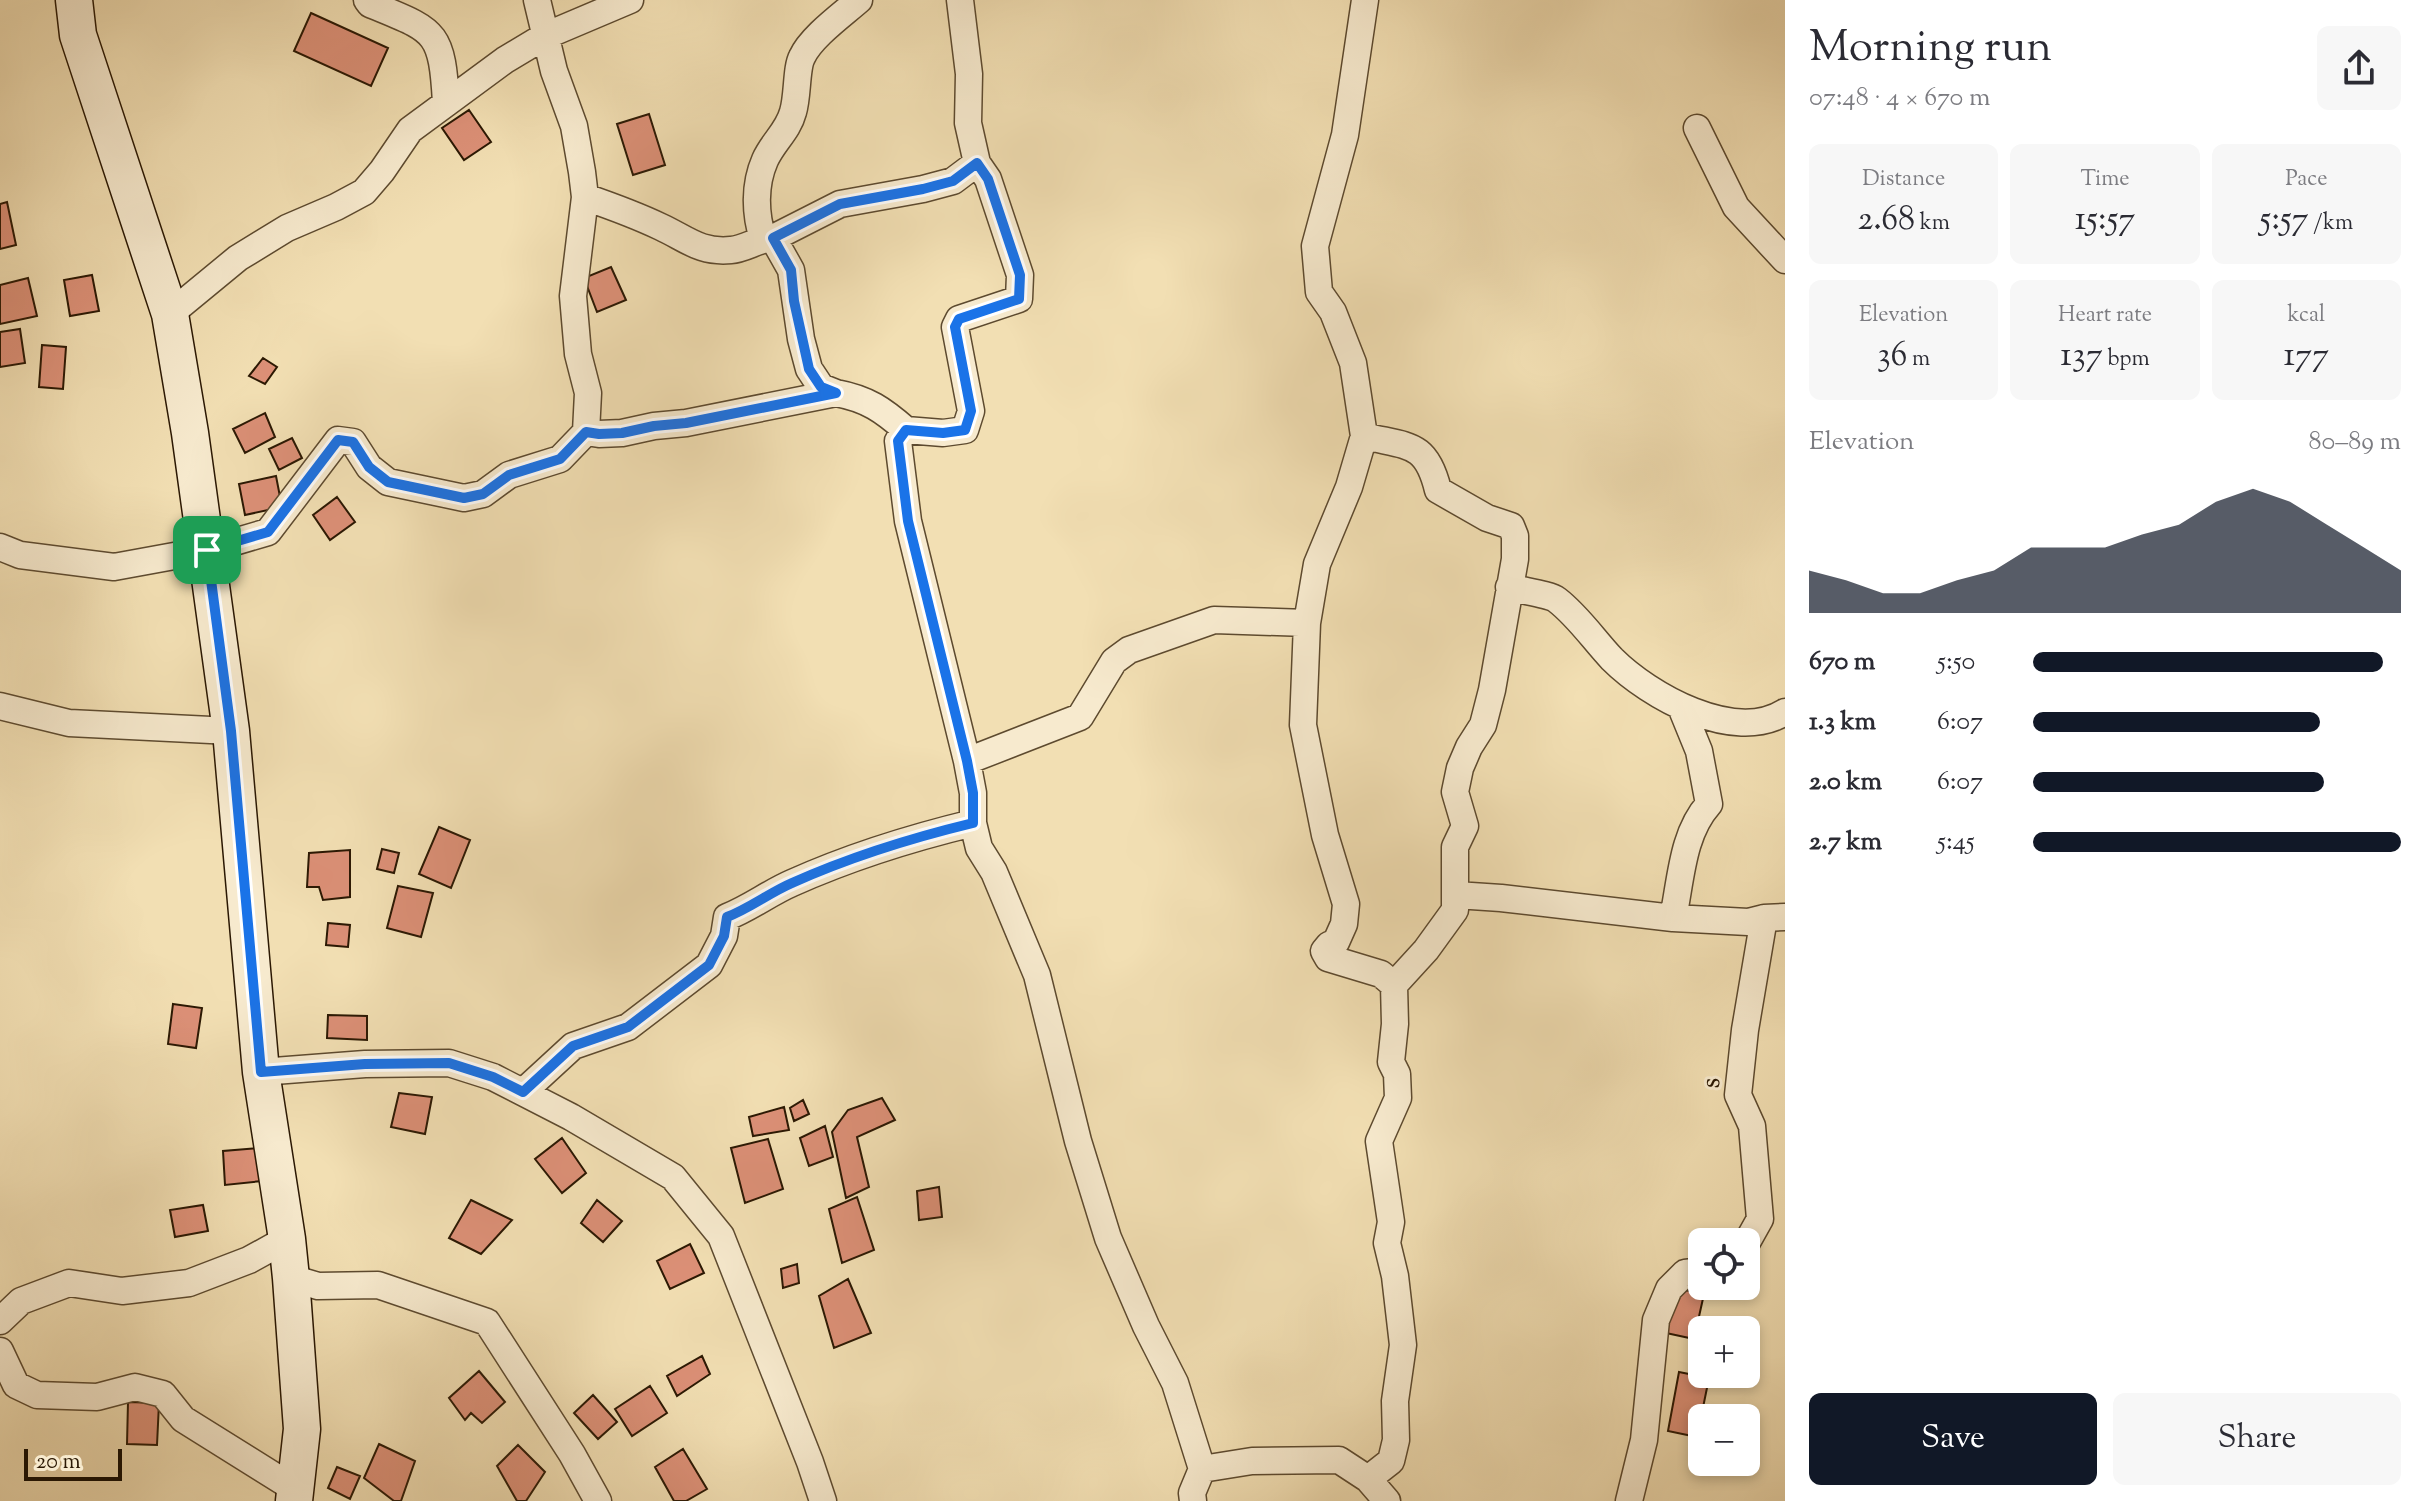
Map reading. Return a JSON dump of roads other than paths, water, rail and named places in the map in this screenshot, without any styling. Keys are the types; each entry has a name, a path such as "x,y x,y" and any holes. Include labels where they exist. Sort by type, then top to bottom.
{"street":[{"path":"0,1351 16,1385 37,1395 97,1397 135,1387 163,1394 183,1419 294,1495 302,1429 291,1278 261,1072 231,731 190,433 170,314 78,35 74,0"},
{"path":"367,0 417,23 435,37 444,68 446,103"},
{"path":"0,547 20,555 114,567 207,550 268,532 338,440 353,442 369,467 388,482 464,498 483,494 509,475 560,459 586,432 588,393 578,354 573,296 585,197 574,126 554,71 537,0"},
{"path":"170,314 238,258 287,228 364,192 410,130 505,60 545,36 630,0"},
{"path":"859,0 819,34 801,57 797,99 789,126 765,159 759,179 756,218 791,270 809,369 821,387 857,397 882,409 906,430 943,433 965,430 971,411 955,327 959,319 1019,299 1020,275 988,179 977,163 968,123 969,74 960,0"},
{"path":"1365,0 1345,135 1315,246 1319,292 1333,312 1353,363 1364,436 1349,487 1317,564 1307,623 1303,725 1325,835 1346,904 1344,924 1336,942 1324,951 1328,958 1381,974 1394,985"},
{"path":"1697,128 1736,207 1785,260"},
{"path":"585,197 664,228 699,248 732,250 768,238 840,204 953,181 977,163"},
{"path":"586,432 622,433 836,393"},
{"path":"906,430 898,441 908,521 967,761 973,793 973,823 979,848 994,872 1037,975 1078,1141 1108,1238 1146,1326 1175,1383 1202,1469 1192,1493 1193,1501"},
{"path":"1364,436 1410,448 1424,455 1433,467 1438,490 1487,518 1511,526 1515,536 1515,559 1492,690 1483,725 1460,768 1455,792 1465,826 1455,847 1455,910 1426,950 1394,985 1395,1024 1391,1062 1397,1074 1398,1098 1379,1141 1391,1222 1387,1243 1395,1276 1403,1345 1395,1401 1396,1440 1391,1461 1368,1479"},
{"path":"1509,587 1554,598 1614,661 1649,689 1681,707 1716,720 1742,722 1775,718 1785,712"},
{"path":"967,761 1080,717 1114,661 1129,650 1214,620 1307,623"},
{"path":"0,706 69,723 231,731"},
{"path":"1673,918 1688,841 1697,817 1709,804 1699,751 1681,707"},
{"path":"523,1092 573,1046 628,1027 709,965 724,936 727,917 751,907 789,884 911,838 973,823"},
{"path":"1456,895 1673,918 1748,922 1774,917"},
{"name":"s","path":"1755,1228 1760,1219 1752,1126 1738,1095 1745,1030 1774,917"},
{"path":"261,1072 365,1064 449,1063 493,1077 523,1092 673,1177 721,1236 823,1501"},
{"path":"0,1321 21,1301 69,1283 122,1291 189,1283 249,1260 287,1239"},
{"path":"1629,1501 1644,1440 1656,1320 1669,1289 1688,1273"},
{"path":"291,1278 318,1286 378,1285 487,1322 572,1454 598,1501"},
{"path":"1202,1469 1252,1461 1339,1460 1368,1479 1387,1501"}]}
